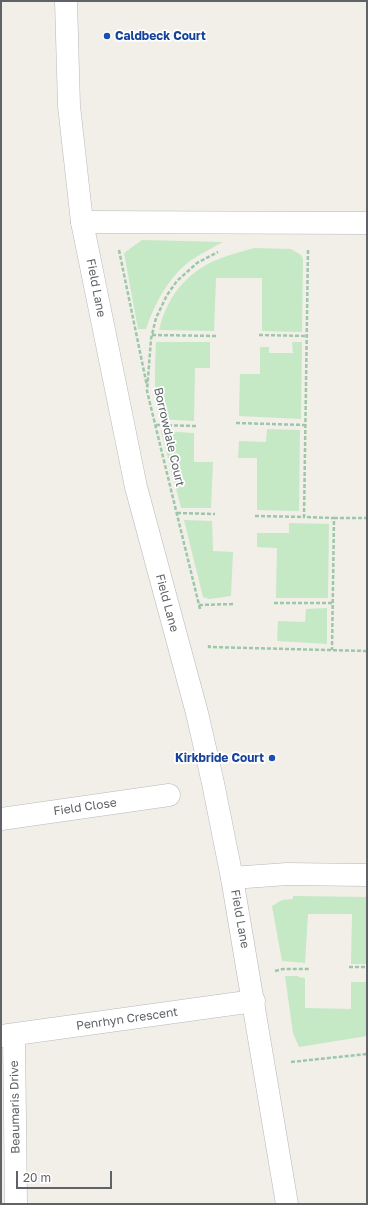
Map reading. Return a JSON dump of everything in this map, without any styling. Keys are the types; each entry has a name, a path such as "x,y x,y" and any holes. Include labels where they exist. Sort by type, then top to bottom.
{"street":[{"name":"Field Lane","path":"66,1 69,106 82,222 136,487 197,713 232,878 288,1204"},
{"path":"82,222 367,223"},
{"name":"Field Close","path":"1,819 169,795"},
{"path":"232,878 287,874 367,875"},
{"name":"Penrhyn Crescent","path":"7,1035 254,1001"},
{"name":"Beaumaris Drive","path":"7,1035 16,1204"}],"path":[{"path":"114,222 147,391"},
{"path":"304,517 309,223"},
{"name":"Borrowdale Court","path":"201,612 147,391 149,355 152,335 156,318 167,295 177,281 197,262 221,250"},
{"path":"152,335 218,336"},
{"path":"259,335 307,336"},
{"path":"236,423 305,425"},
{"path":"156,425 196,426"},
{"path":"177,513 215,514"},
{"path":"255,516 367,518"},
{"path":"332,650 334,518"},
{"path":"274,603 332,603"},
{"path":"199,605 234,604"},
{"path":"208,640 209,646 367,651"},
{"path":"349,967 367,967"},
{"path":"250,978 284,969 310,969"},
{"path":"264,1065 367,1054"}],"green space":[{"path":"142,240 223,242 194,258 175,275 158,301 146,329 138,329 124,253"},
{"path":"254,248 291,249 301,255 303,259 302,332 262,331 262,278 216,278 214,331 159,330 168,305 175,293 192,275 202,267 214,261"},
{"path":"156,342 210,342 210,368 195,368 194,421 160,419 155,391"},
{"path":"292,342 302,342 301,419 239,416 240,374 260,374 260,347 269,347 269,353 293,353"},
{"path":"267,429 300,430 299,511 257,510 257,458 238,458 239,441 266,442"},
{"path":"161,431 194,433 194,462 213,462 211,508 181,508"},
{"path":"184,520 212,521 213,551 233,552 231,596 209,599 203,597"},
{"path":"289,523 329,524 328,598 276,598 277,548 257,547 257,533 289,533"},
{"path":"327,608 327,644 277,641 278,621 305,622 306,609"},
{"path":"293,896 367,897 367,964 351,964 352,914 308,914 305,963 282,961 272,906 282,900 293,899"},
{"path":"285,976 298,976 305,978 305,1008 351,1009 351,982 367,982 367,1036 299,1047 293,1033"}],"place":[{"name":"Caldbeck Court","path":"107,36"},
{"name":"Kirkbride Court","path":"272,758"}]}
